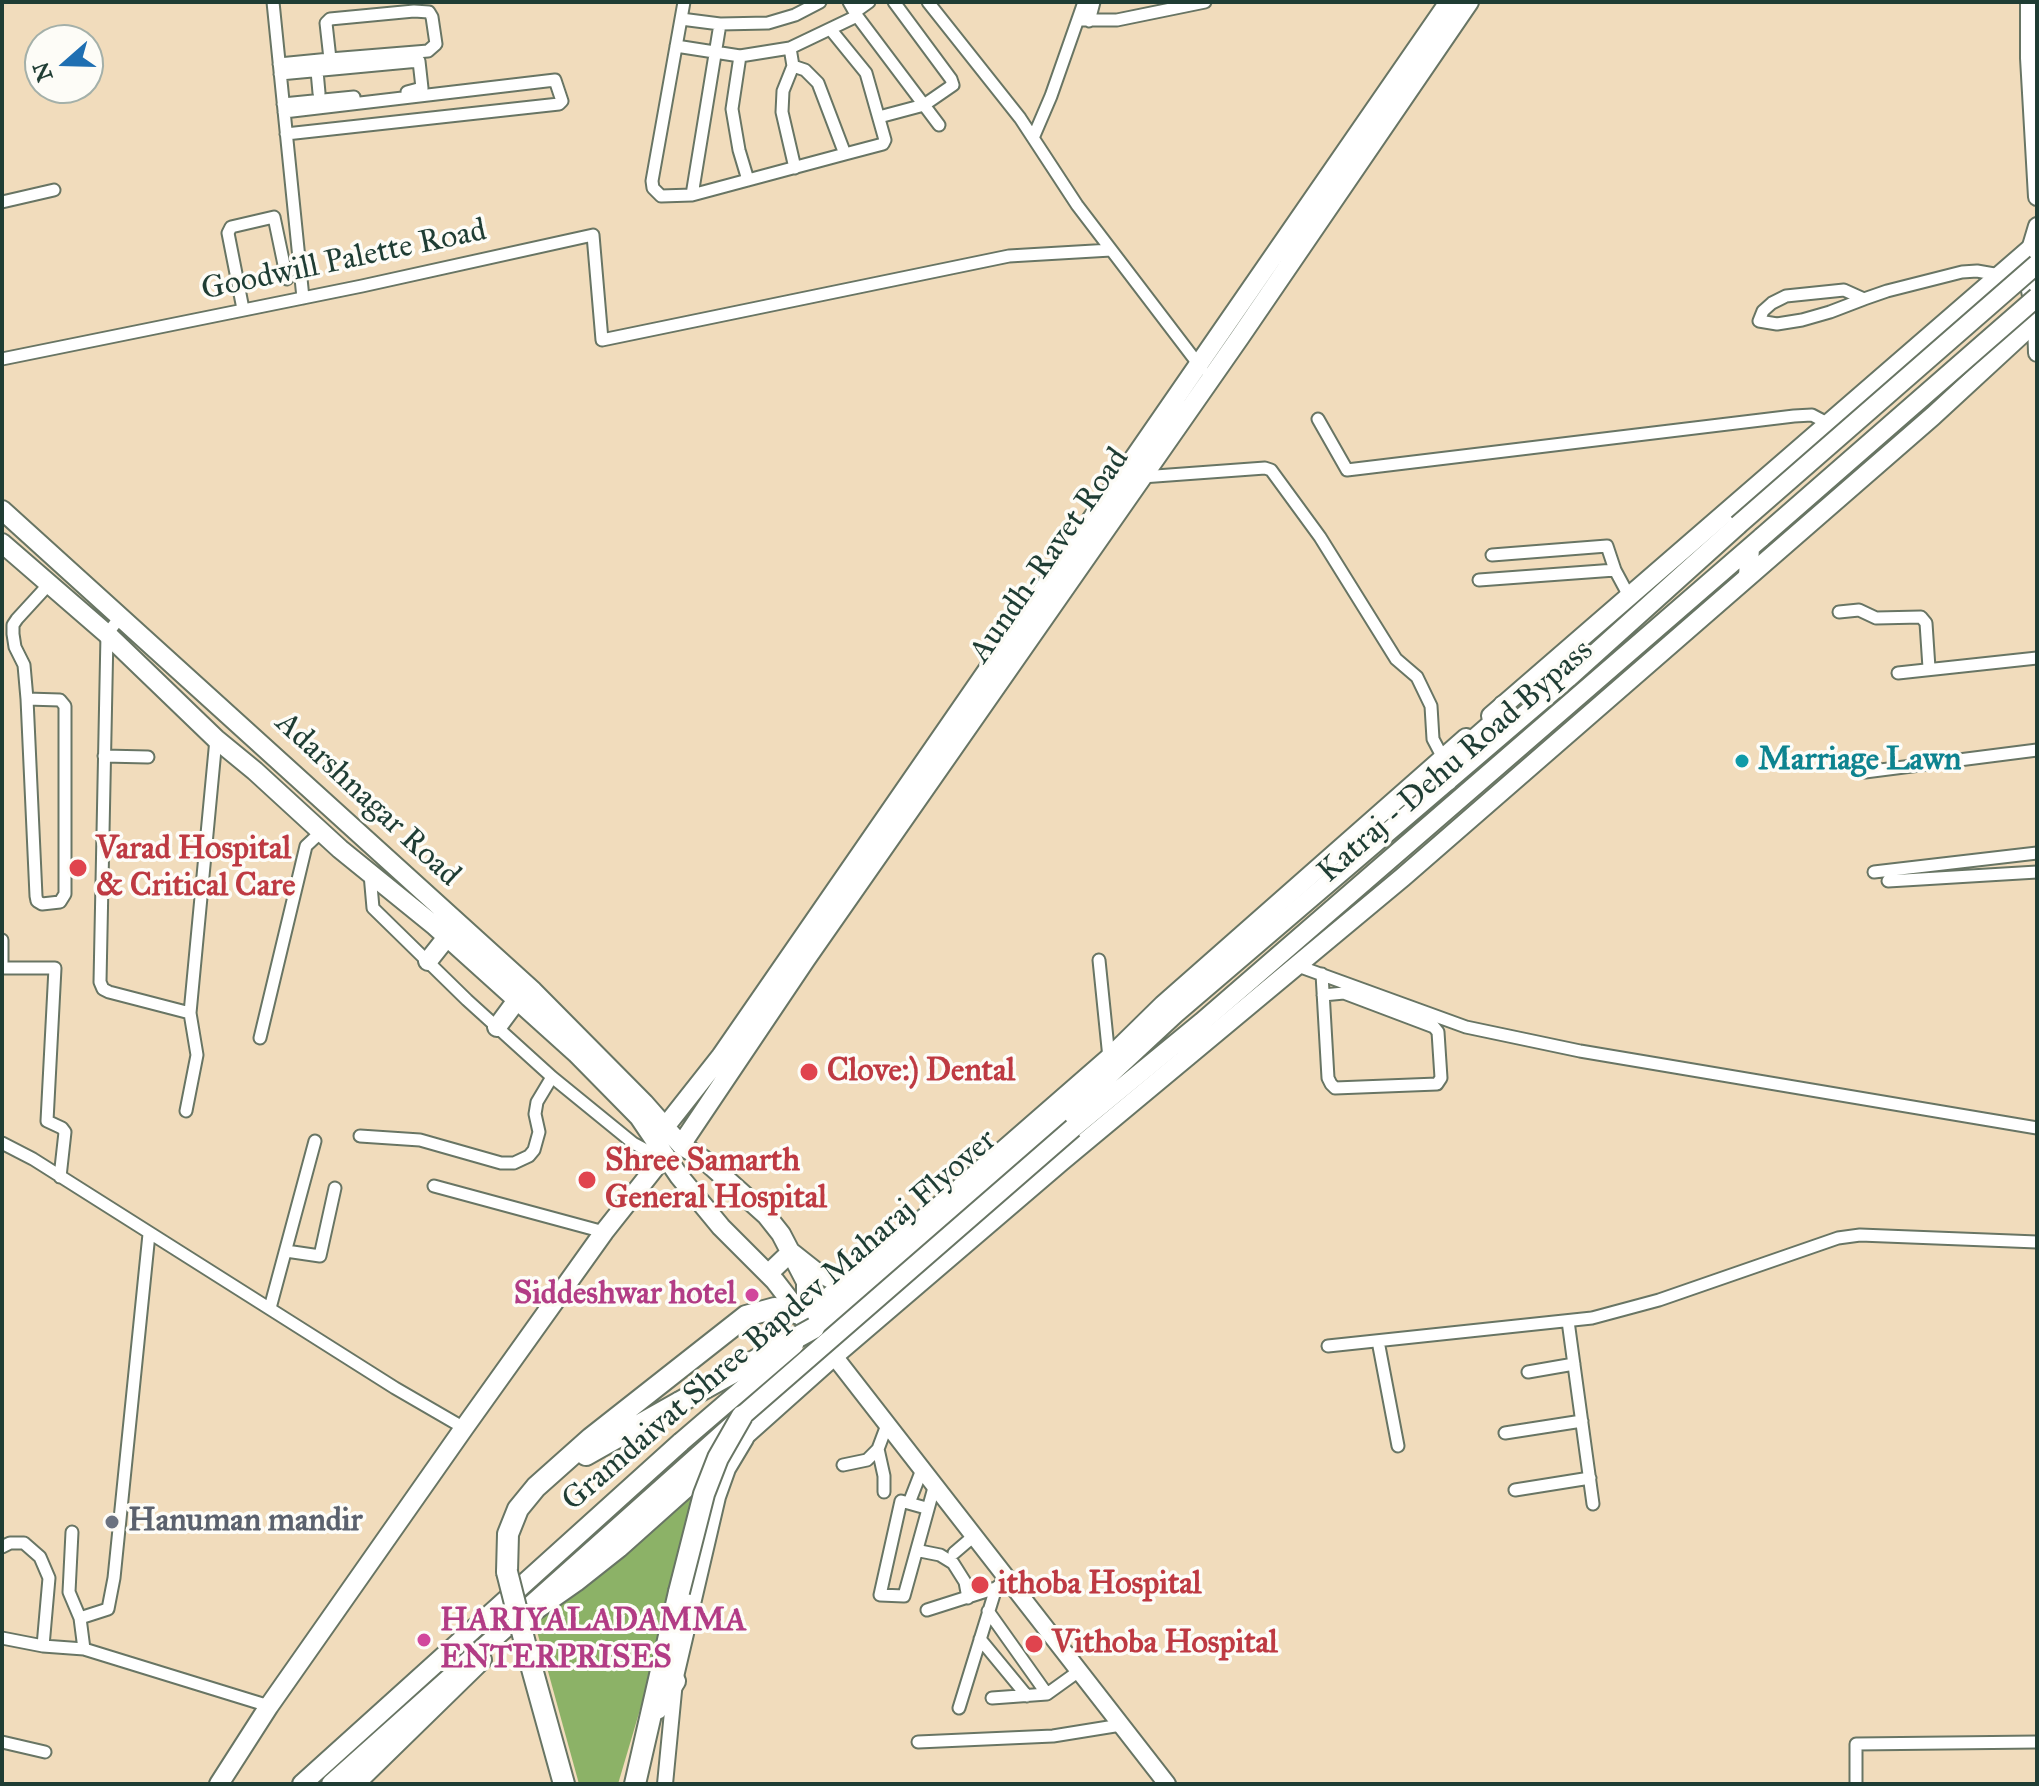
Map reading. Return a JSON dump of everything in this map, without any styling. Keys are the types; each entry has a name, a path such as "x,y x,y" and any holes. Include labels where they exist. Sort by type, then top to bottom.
{"highway":[{"path":"564,1784 507,1572 507,1542 511,1525 524,1501 591,1438 732,1324 758,1310 775,1308 806,1320"},
{"path":"545,1480 680,1402 806,1320"},
{"path":"635,1784 704,1494 718,1458 746,1424"},
{"path":"648,1723 675,1681"}],"main road":[{"name":"Aundh-Ravet Road","path":"665,1127 721,1056 1449,2"},
{"name":"Aundh-Ravet Road","path":"219,1784 269,1706 604,1232 673,1150 1469,2"},
{"path":"2032,3 2029,58 2037,197"},
{"path":"2037,226 2034,252 2025,266 2037,320 2037,353"},
{"path":"806,1320 848,1279 945,1201 1139,1035 1503,705 2000,275 2034,252"},
{"name":"Katraj - Dehu Road Bypass","path":"1139,1035 1168,1020 1568,678 2034,252"},
{"name":"Katraj - Dehu Road Bypass","path":"1202,1022 2037,297"},
{"path":"331,1784 524,1615 619,1548 746,1424 834,1356 1479,812 1933,416 2037,320"},
{"name":"Adarshnagar Road","path":"2,510 533,991 644,1103 665,1127 673,1150"},
{"name":"Adarshnagar Road","path":"2,543 107,634 216,739 447,937 576,1053 673,1150"},
{"path":"1748,576 1756,543"},
{"path":"1447,783 1458,753 1498,718 1503,705"},
{"path":"428,961 447,937"},
{"path":"497,1027 517,1000"},
{"path":"1187,1056 1202,1022"},
{"name":"Gramdaivat Shree Bapdev Maharaj Flyover","path":"302,1784 681,1442 806,1320 1202,1022"},
{"name":"Gramdaivat Shree Bapdev Maharaj Flyover","path":"524,1615 695,1457 746,1424 1068,1123 1139,1035"},
{"path":"673,1150 707,1162 766,1215 791,1252 806,1282 806,1320"},
{"path":"673,1150 679,1176 806,1320 975,1535 1002,1583 1079,1671 1167,1784"},
{"path":"791,1252 831,1279 848,1279"},
{"path":"768,1274 791,1252"},
{"path":"355,1784 524,1615"}],"street":[{"path":"273,2 303,298"},
{"path":"684,2 652,181 653,188 661,196 692,195 885,143 864,68 831,30"},
{"path":"681,19 720,24 768,23 795,15 820,2"},
{"path":"676,46 740,56 790,48 831,30 854,10 869,2"},
{"path":"879,117 924,105 952,87 953,82 894,2"},
{"path":"928,2 1020,118 1077,205 1210,379"},
{"path":"1084,2 1084,20"},
{"path":"1033,138 1094,2"},
{"path":"1084,20 1117,20 1205,2"},
{"path":"854,10 939,125"},
{"path":"280,69 330,59 433,49 436,44 432,17 429,12 414,11 330,19 326,23 330,59"},
{"path":"692,195 720,24"},
{"path":"790,48 793,66 783,91 782,112 795,168"},
{"path":"740,56 732,109 748,180"},
{"path":"280,69 317,71 415,60 420,64 423,85 419,90 284,108"},
{"path":"793,66 805,70 818,83 845,154"},
{"path":"317,71 319,93"},
{"path":"284,108 309,109 555,80 562,101 559,104 286,134"},
{"path":"309,109 312,131"},
{"path":"2,202 54,190"},
{"path":"243,309 228,233 231,227 274,217 287,279"},
{"name":"Goodwill Palette Road","path":"2,359 593,235 602,340 1009,256 1111,250"},
{"path":"1864,299 1844,290 1786,296 1763,311 1759,321 1777,324 1802,320 1962,272 2000,275"},
{"path":"1318,419 1347,470 1794,416 1812,415 1829,424"},
{"path":"1142,477 1271,470 1320,537 1396,659 1417,677 1431,706 1433,739 1443,758"},
{"path":"1492,555 1607,546 1629,596"},
{"path":"1479,580 1615,570"},
{"path":"27,699 60,700 65,706 65,894 60,902 42,904 36,896 27,699 24,665 15,647 13,625 50,583"},
{"path":"1839,612 1859,610 1876,618 1921,617 1926,623 1929,668"},
{"path":"121,616 107,634 100,982 103,989 109,992 190,1013"},
{"path":"1898,673 2037,658"},
{"path":"186,1111 197,1055 190,1013 216,739"},
{"path":"1865,772 2037,750"},
{"path":"104,756 148,757"},
{"path":"260,1038 306,846 321,832"},
{"path":"1874,872 2037,853"},
{"path":"370,871 373,908 497,1027 633,1143 646,1150 673,1150"},
{"path":"1888,881 2037,872"},
{"path":"2,940 2,965 55,968 47,1121 65,1132 60,1177"},
{"path":"1099,960 1109,1058"},
{"path":"1298,966 1466,1027 1580,1051 2037,1128"},
{"path":"1322,974 1323,995 1328,1078 1335,1088 1437,1084 1441,1078 1438,1032 1434,1027 1344,993 1323,995"},
{"path":"360,1136 420,1140 501,1163 522,1161 537,1142 537,1102 552,1077"},
{"path":"270,1308 315,1141"},
{"path":"2,1143 464,1428"},
{"path":"434,1186 604,1232"},
{"path":"286,1251 320,1256 335,1188"},
{"path":"80,1618 108,1609 114,1578 149,1234"},
{"path":"1328,1346 1592,1318 1659,1300 1838,1238 1860,1235 2037,1242"},
{"path":"1568,1321 1593,1504"},
{"path":"1378,1341 1398,1446"},
{"path":"1528,1372 1574,1364"},
{"path":"1505,1433 1582,1421"},
{"path":"665,1784 675,1681 718,1497 746,1424"},
{"path":"843,1465 867,1460 878,1449 887,1425"},
{"path":"878,1449 884,1492"},
{"path":"909,1503 923,1467"},
{"path":"1515,1490 1590,1478"},
{"path":"926,1508 901,1501 880,1595 904,1596 935,1484"},
{"path":"72,1532 69,1592 80,1618 84,1649"},
{"path":"954,1553 975,1535"},
{"path":"2,1547 10,1543 24,1543 40,1557 49,1578 43,1646"},
{"path":"920,1551 940,1555 953,1563 965,1582 968,1598"},
{"path":"927,1610 968,1598 1002,1583"},
{"path":"959,1708 988,1611 1002,1583"},
{"path":"988,1611 1047,1694"},
{"path":"2,1638 43,1646 84,1649 269,1706"},
{"path":"980,1639 1027,1696"},
{"path":"992,1698 1047,1694 1079,1671"},
{"path":"918,1742 1053,1736 1121,1725"},
{"path":"2,1742 45,1752"},
{"path":"1856,1784 1856,1744 2037,1742"}],"green space":[{"path":"696,1488 655,1659 618,1784 579,1784 535,1624"}],"place":[{"name":"Marriage Lawn","path":"1742,761"},
{"name":"Varad Hospital & Critical Care","path":"78,868"},
{"name":"Clove:) Dental","path":"809,1072"},
{"name":"Shree Samarth General Hospital","path":"587,1180"},
{"name":"Siddeshwar hotel","path":"752,1295"},
{"name":"Hanuman mandir","path":"112,1522"},
{"name":"ithoba Hospital","path":"980,1585"},
{"name":"HARIYALADAMMA ENTERPRISES","path":"424,1640"},
{"name":"Vithoba Hospital","path":"1034,1644"}]}
